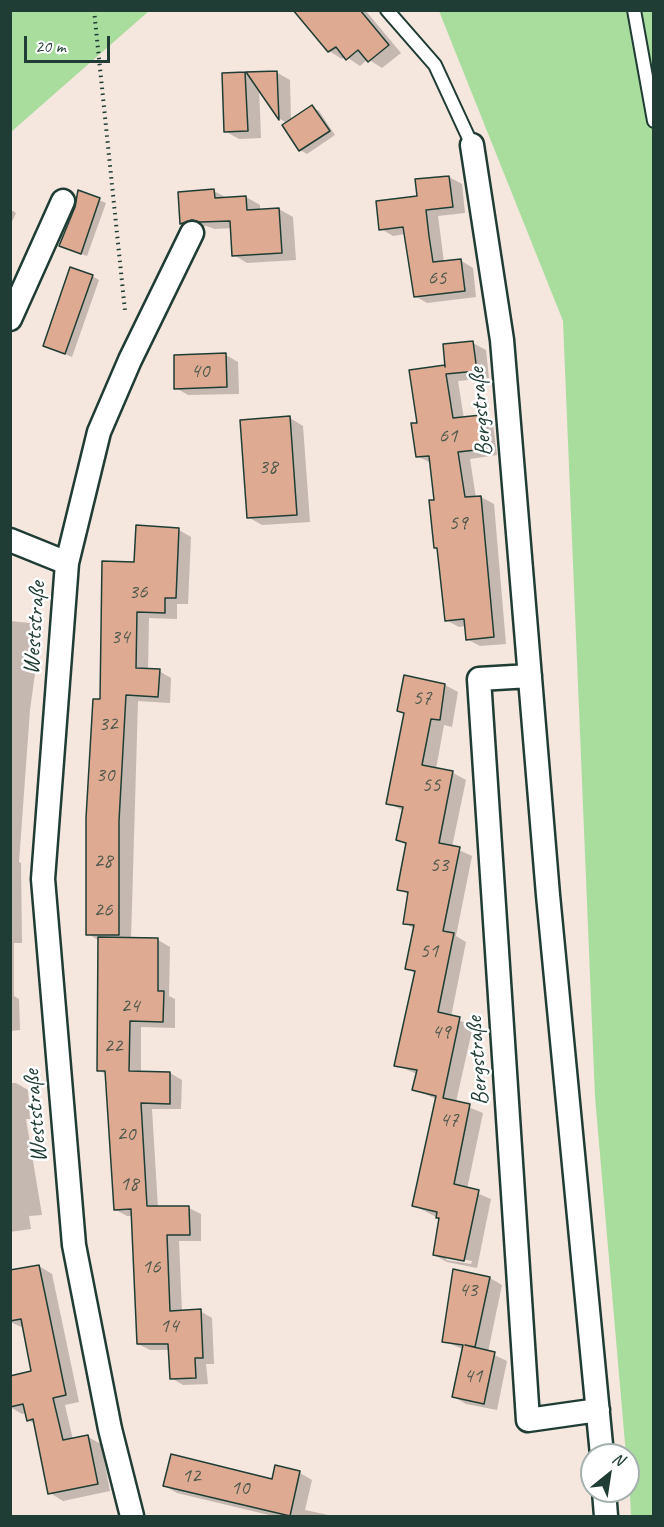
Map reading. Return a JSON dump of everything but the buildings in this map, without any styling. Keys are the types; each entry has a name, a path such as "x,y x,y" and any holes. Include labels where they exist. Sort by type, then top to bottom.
{"street":[{"name":"Bergstraße","path":"472,145 502,340 549,907 601,1443"},
{"path":"10,319 63,201"},
{"name":"Weststraße","path":"132,1516 110,1429 74,1245 43,879 67,563 99,432 130,360 192,233"},
{"name":"Weststraße","path":"10,540 67,563"},
{"name":"Bergstraße","path":"530,676 479,679 528,1420 598,1410"}],"lane":[{"path":"387,10 435,65 472,145"},
{"path":"634,10 654,121"}],"path":[{"path":"93,10 125,313"}],"green space":[{"path":"11,10 149,10 149,11 11,132"},
{"path":"439,11 653,11 653,1516 631,1516 630,1503 640,1503 640,1443 625,1443 595,1097 563,321"}]}
